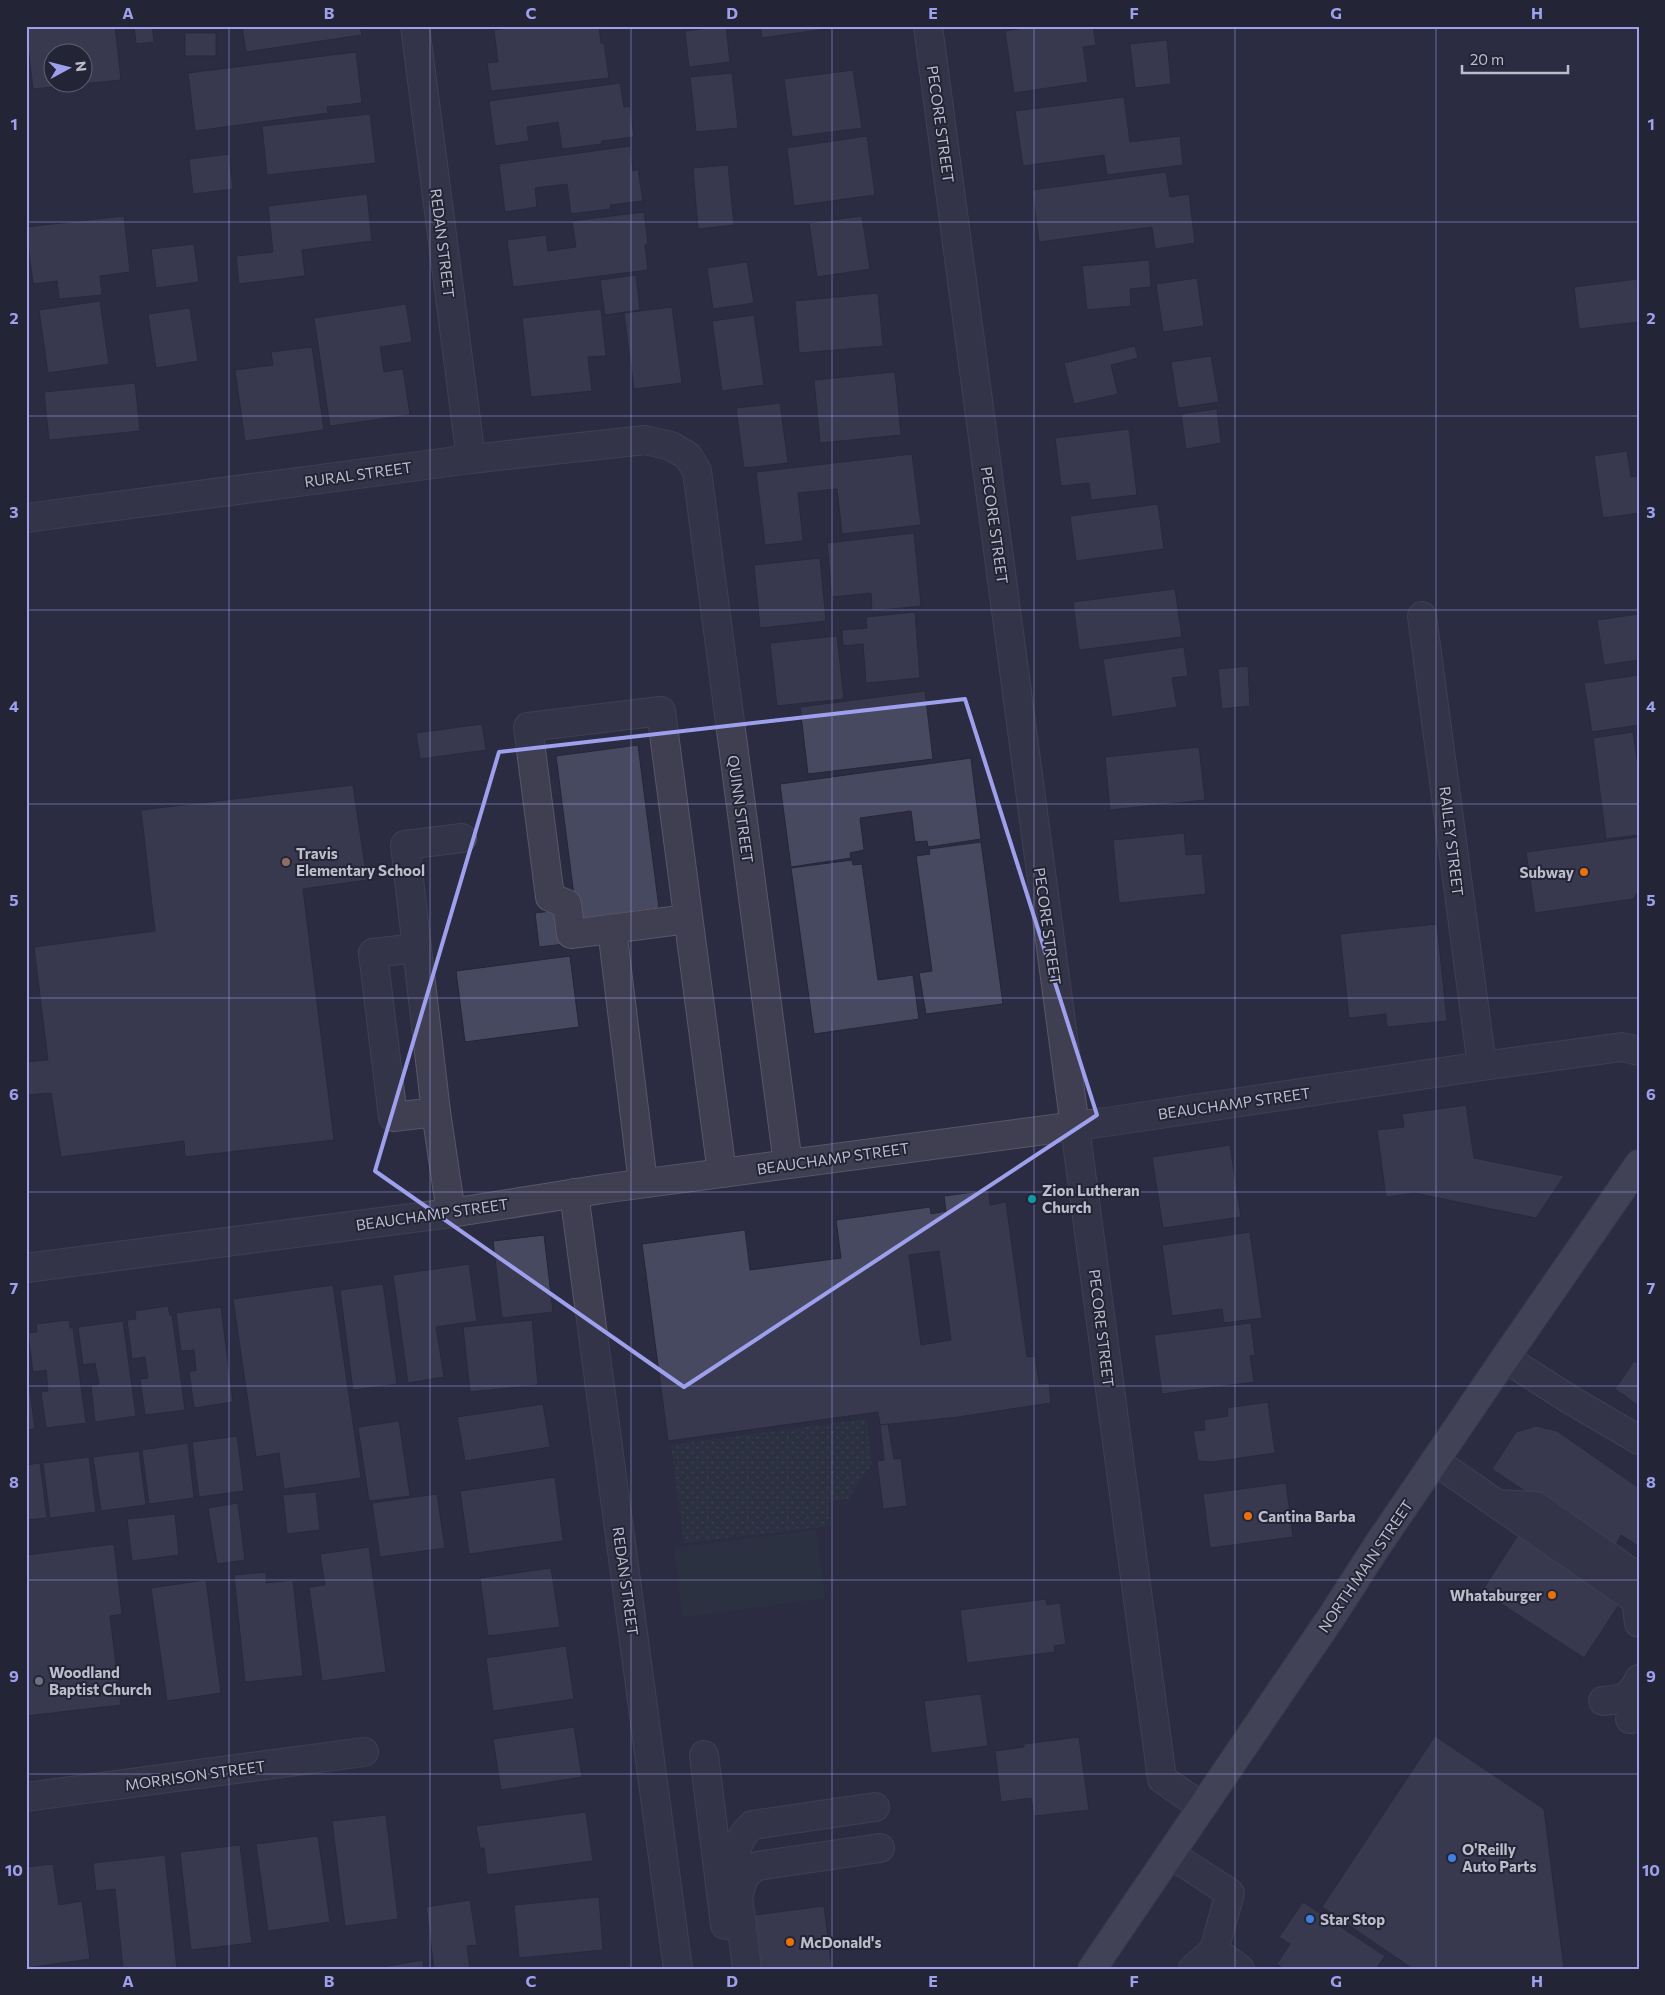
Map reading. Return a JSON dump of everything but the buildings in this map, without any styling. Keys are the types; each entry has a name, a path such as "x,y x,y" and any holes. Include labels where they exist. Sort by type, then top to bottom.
{"main road":[{"name":"NORTH MAIN STREET","path":"1092,1969 1435,1461 1639,1164"}],"street":[{"name":"REDAN STREET","path":"415,26 471,459"},
{"name":"PECORE STREET","path":"928,26 1162,1779 1201,1806"},
{"name":"RURAL STREET","path":"26,518 471,459 645,440 671,446 688,456"},
{"name":"QUINN STREET","path":"688,456 696,471 788,1164"},
{"name":"RAILEY STREET","path":"1422,616 1482,1066"},
{"path":"688,919 571,934 567,904 550,897 528,727 661,711 722,1173"},
{"path":"451,1213 436,1112 405,845 462,838"},
{"path":"612,929 643,1184"},
{"path":"417,948 373,953 393,1117 436,1112"},
{"name":"BEAUCHAMP STREET","path":"26,1268 451,1213 574,1193 1075,1126 1622,1047 1639,1051"},
{"name":"REDAN STREET","path":"574,1193 678,1969"},
{"path":"1505,1358 1569,1399 1639,1440"},
{"path":"1435,1461 1636,1600 1639,1623"},
{"path":"1497,1504 1536,1506 1639,1578"},
{"path":"1603,1701 1623,1699 1634,1691 1639,1678"},
{"name":"MORRISON STREET","path":"26,1798 364,1752"},
{"path":"704,1755 731,1969"},
{"path":"747,1969 734,1861 737,1846 743,1834 752,1825 875,1808"},
{"path":"738,1896 745,1874 756,1866 880,1848"},
{"path":"1170,1854 1230,1893 1214,1950 1193,1969"},
{"path":"1214,1950 1240,1969"}],"highlighted area":[{"path":"965,699 1097,1115 684,1387 375,1171 499,752"}],"shaded area":[{"path":"866,1419 872,1464 848,1499 828,1502 831,1526 684,1543 671,1445"},
{"path":"816,1530 825,1598 683,1617 674,1548"}],"place":[{"name":"Travis Elementary School","path":"286,862"},
{"name":"Subway","path":"1584,872"},
{"name":"Zion Lutheran Church","path":"1032,1199"},
{"name":"Cantina Barba","path":"1248,1516"},
{"name":"Whataburger","path":"1552,1595"},
{"name":"Woodland Baptist Church","path":"39,1681"},
{"name":"O'Reilly Auto Parts","path":"1452,1858"},
{"name":"Star Stop","path":"1310,1919"},
{"name":"McDonald's","path":"790,1942"}]}
